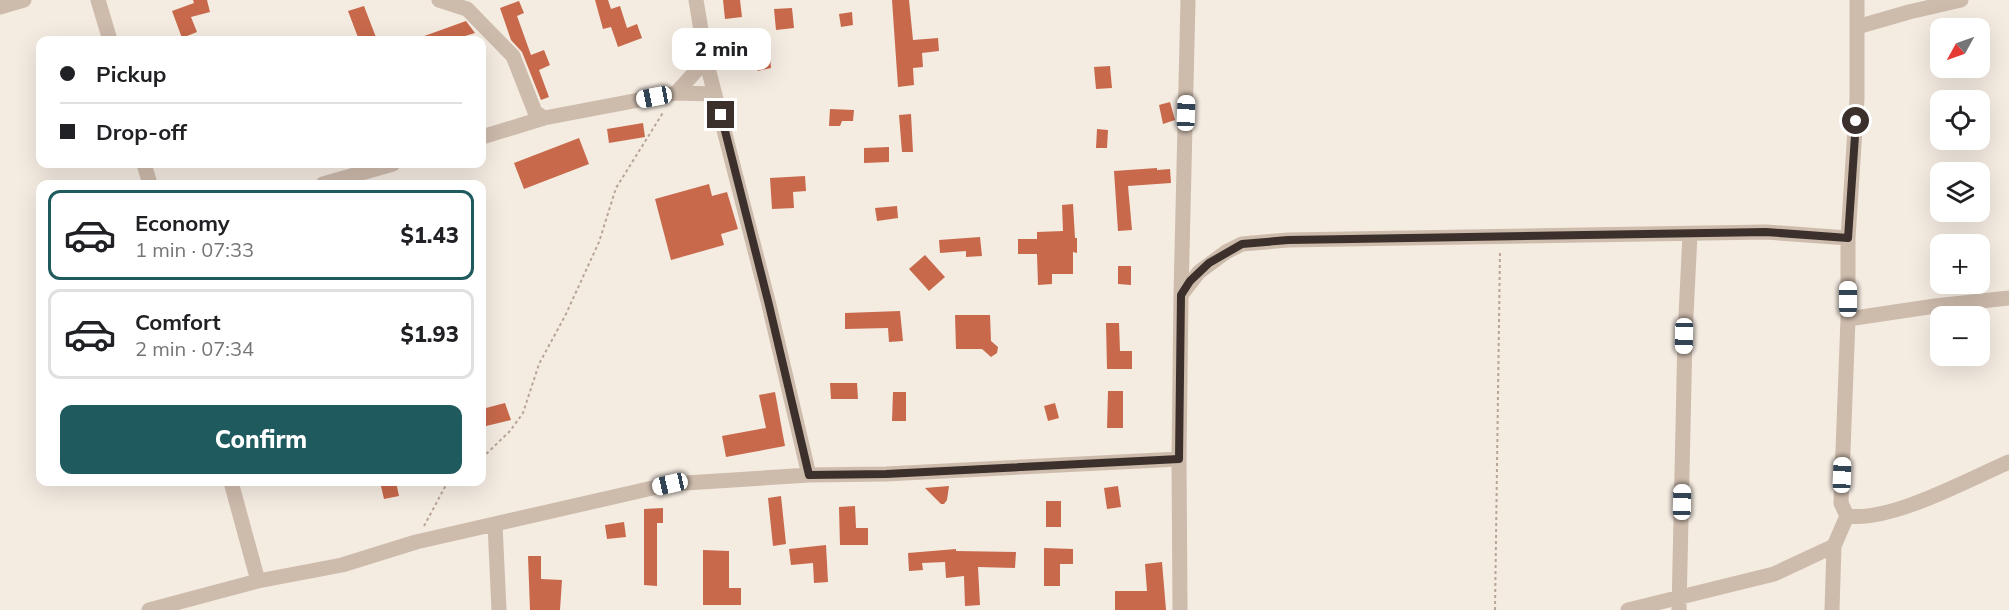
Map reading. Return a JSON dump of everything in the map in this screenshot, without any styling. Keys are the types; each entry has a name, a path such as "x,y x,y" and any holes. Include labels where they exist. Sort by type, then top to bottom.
{"street":[{"path":"0,7 24,0"},
{"path":"98,0 109,36"},
{"path":"440,0 467,9 513,56 535,112 544,118"},
{"path":"696,0 706,60 769,305 809,475"},
{"path":"1180,610 1181,295 1188,0"},
{"path":"1832,610 1834,546 1847,516 1841,503 1848,319 1848,238 1857,98 1857,0"},
{"path":"1857,27 1961,0"},
{"path":"676,93 706,60"},
{"path":"486,136 544,118 676,93 715,94"},
{"path":"337,180 379,168"},
{"path":"1181,295 1190,281 1209,263 1242,244 1288,240 1766,232 1848,238"},
{"path":"1679,604 1684,336 1690,234"},
{"path":"1848,319 2009,298"},
{"path":"149,610 258,581 342,565 416,542 670,484 809,475 886,474 1179,459"},
{"path":"1847,516 1868,516 1902,508 2009,462"},
{"path":"232,486 258,581"},
{"path":"495,524 500,610"},
{"path":"1628,610 1679,604 1774,574 1834,546"}],"path":[{"path":"486,454 510,431 523,413 539,364 565,316 599,242 616,188 676,93"},
{"path":"1494,610 1501,237"},
{"path":"416,542 445,486"}],"building":[{"path":"193,0 207,0 210,12 191,17 197,32 181,36 172,11 194,3"},
{"path":"595,0 608,0 611,9 620,6 627,28 637,24 642,38 618,47 611,27 603,29"},
{"path":"723,0 740,0 742,17 725,19"},
{"path":"892,0 909,0 913,40 938,38 939,51 922,53 923,67 913,68 914,85 898,87"},
{"path":"519,1 524,13 517,16 531,55 544,50 550,65 539,70 549,97 541,100 522,52 511,40 500,8"},
{"path":"364,6 375,36 357,36 348,11"},
{"path":"792,8 794,28 776,30 774,9"},
{"path":"852,12 853,25 841,27 839,14"},
{"path":"466,21 475,33 465,36 424,36"},
{"path":"769,44 771,68 758,71 750,60 749,45"},
{"path":"1110,66 1112,88 1096,89 1094,67"},
{"path":"1170,102 1175,120 1163,124 1159,105"},
{"path":"830,109 854,110 853,121 842,121 840,126 829,126"},
{"path":"911,114 913,152 902,152 899,115"},
{"path":"643,123 645,137 609,143 607,129"},
{"path":"1097,129 1108,130 1107,148 1096,148"},
{"path":"579,138 589,164 524,189 514,163"},
{"path":"889,147 889,162 864,163 864,148"},
{"path":"1157,168 1157,170 1170,169 1171,183 1128,186 1132,230 1118,231 1114,171"},
{"path":"805,176 806,191 793,192 794,208 772,209 770,178"},
{"path":"709,184 712,196 727,192 738,229 721,234 724,245 671,260 655,199"},
{"path":"1073,204 1077,253 1073,252 1073,274 1052,274 1052,284 1038,285 1037,254 1018,254 1018,239 1037,239 1037,232 1063,231 1062,205"},
{"path":"897,206 898,218 877,221 875,208"},
{"path":"980,237 982,256 966,257 966,251 940,253 939,240"},
{"path":"925,255 945,277 929,291 909,269"},
{"path":"1118,266 1131,266 1131,285 1118,284"},
{"path":"900,311 903,341 889,342 888,328 845,329 845,313"},
{"path":"955,315 990,315 991,341 998,347 997,353 991,357 982,349 956,349"},
{"path":"1106,323 1119,323 1120,351 1132,351 1132,369 1107,369"},
{"path":"830,383 857,383 858,399 831,399"},
{"path":"1108,391 1123,391 1123,428 1107,428"},
{"path":"775,392 785,446 726,457 722,436 766,428 759,395"},
{"path":"893,392 906,392 906,421 892,421"},
{"path":"505,403 511,420 486,426 486,408"},
{"path":"1055,403 1059,418 1048,421 1044,406"},
{"path":"381,486 397,486 399,496 384,499"},
{"path":"949,486 947,500 944,504 941,504 925,488"},
{"path":"1118,486 1121,507 1107,509 1104,488"},
{"path":"781,496 786,544 773,546 768,498"},
{"path":"1046,501 1061,501 1061,527 1046,527"},
{"path":"855,506 856,528 868,528 868,545 840,545 839,507"},
{"path":"663,508 663,523 657,523 657,586 644,585 644,509"},
{"path":"624,522 626,537 607,539 605,525"},
{"path":"826,545 828,582 814,583 813,563 791,565 789,549"},
{"path":"1044,548 1073,549 1073,564 1060,564 1060,586 1044,586"},
{"path":"956,549 956,551 1016,552 1015,568 978,567 980,605 965,606 964,576 946,578 945,562 922,563 923,570 909,571 908,553"},
{"path":"703,550 729,551 729,588 741,588 741,605 703,605"},
{"path":"528,556 541,556 541,579 562,580 560,610 530,610"},
{"path":"1162,562 1166,610 1115,610 1115,591 1147,591 1145,564"}],"route":[{"path":"721,115 809,475 886,474 1179,459 1181,295 1198,272 1226,252 1242,244 1288,240 1766,232 1848,238 1856,121"}]}
